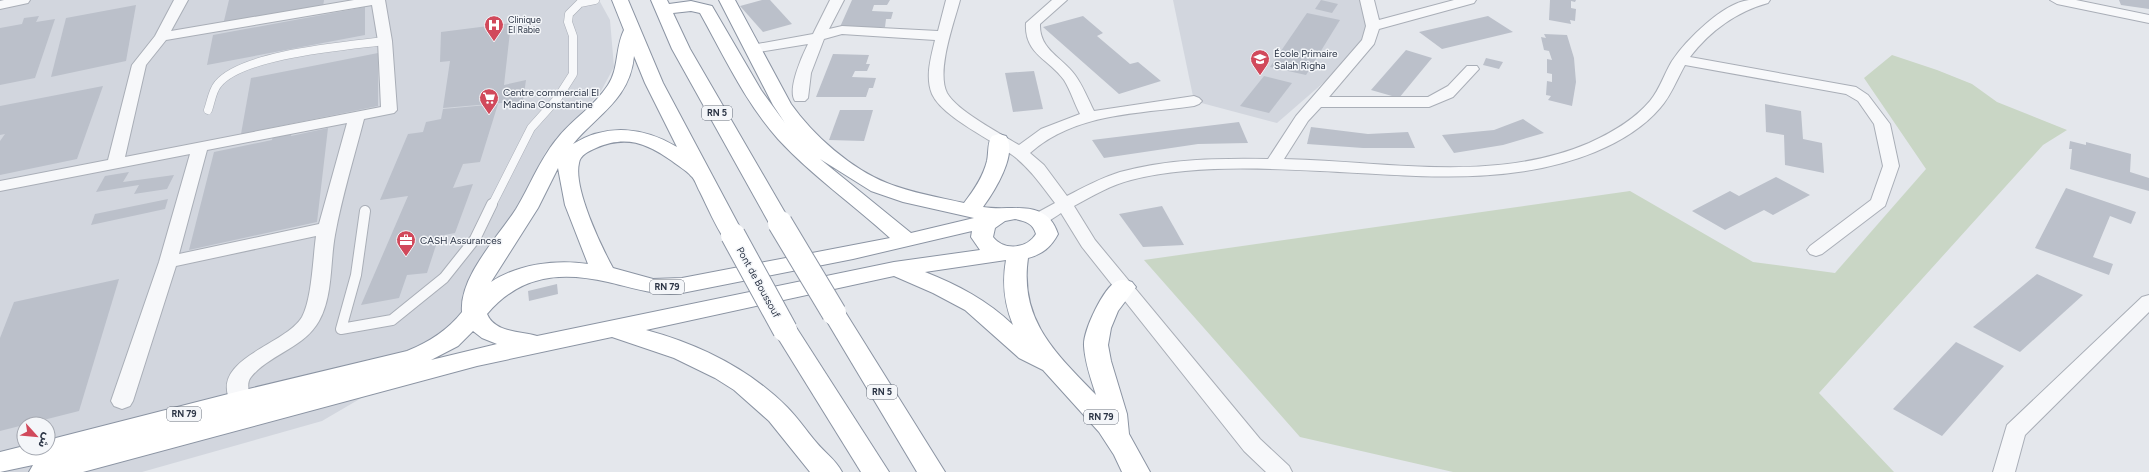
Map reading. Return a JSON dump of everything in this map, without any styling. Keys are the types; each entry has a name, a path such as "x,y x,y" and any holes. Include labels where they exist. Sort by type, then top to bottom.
{"highway":[{"name":"Pont de Boussouf","path":"620,0 654,83 733,235 785,330 875,472"},
{"path":"727,0 786,111 794,122 821,150 846,168 878,187 910,198 969,210 995,218 1020,214 1039,219 1046,229 1045,240 1034,248 1013,253 998,251 985,242 982,231 995,218"},
{"path":"662,5 699,6 706,10 748,86 784,135 821,170 869,207 906,240"},
{"name":"RN 5","path":"662,5 681,49 780,223 930,472"},
{"path":"475,314 476,292 479,283 527,208 561,146 575,129 607,100 623,76 625,69 626,44 632,29"},
{"path":"605,274 594,252 569,182 568,164 575,152 601,138 621,135 639,136 657,143 702,174"},
{"path":"969,210 990,182 999,154 999,140"},
{"name":"RN 79","path":"0,463 240,400 413,358 435,348 453,336 475,314 486,298 500,287 517,278 557,270 605,274 633,283 650,286 689,284 906,240 995,218"},
{"path":"1013,253 1015,291 1019,310 1031,336 1057,368"},
{"name":"RN 79","path":"43,472 464,361 542,343 615,329 894,269 1013,253"},
{"path":"894,269 957,294 984,312 1032,356 1057,368"},
{"path":"1116,437 1113,409 1096,356 1096,337 1102,319 1108,308 1124,287"},
{"name":"RN 79","path":"475,314 480,324 490,332 505,338 542,343"},
{"path":"615,329 668,345 696,356 729,373 754,392 778,414 816,463 828,472"},
{"name":"RN 79","path":"1057,368 1108,425 1136,472"}],"street":[{"path":"0,6 23,0"},
{"path":"115,164 139,65 161,37 181,0"},
{"path":"0,186 390,110 385,41 378,0 161,37"},
{"path":"800,98 801,77 838,0"},
{"path":"953,0 943,36 936,76 940,94 955,111 1020,153 1038,169 1065,205 1088,243 1252,445 1281,472"},
{"path":"1060,0 1033,23 1032,32 1034,42 1069,77 1089,116"},
{"path":"1274,164 1302,119 1369,40 1373,26 1367,0"},
{"path":"1373,26 1469,0"},
{"path":"1039,219 1100,186 1123,177 1146,171 1204,165 1274,164 1456,173 1504,170 1552,162 1594,148 1630,128 1656,104 1681,60 1715,23 1732,11 1763,0"},
{"path":"2056,0 2149,19"},
{"path":"752,49 802,41 842,30 943,36"},
{"path":"1681,60 1850,90 1863,98 1882,124 1891,166 1879,202 1816,250"},
{"path":"1316,102 1428,102 1442,99 1452,92 1472,69"},
{"path":"1020,153 1047,132 1068,122 1089,116 1194,101"},
{"path":"240,400 238,384 240,377 246,369 300,332 313,315 327,228 357,116"},
{"path":"122,401 168,262 200,147"},
{"path":"168,262 327,228"},
{"path":"2004,472 2015,431 2149,301"}],"lane":[{"path":"365,212 356,275 341,329 392,320 444,278 456,266 475,239 531,128 557,99 573,74 573,36 568,22 568,14 580,3 596,0"},
{"path":"208,110 218,83 238,68 264,61 385,41"}],"shaded area":[{"path":"0,0 599,0 610,20 614,67 601,91 546,151 453,336 440,352 322,421 142,472 0,472"},
{"name":"École Primaire Salah Righa","path":"1173,0 1360,0 1369,10 1360,51 1277,123 1194,101"}],"green space":[{"path":"1892,55 1937,70 1972,84 1997,102 2067,130 2043,145 1819,393 1894,472 1453,472 1300,437 1144,260 1630,191 1753,262 1835,273 1926,169 1864,78"}],"building":[{"path":"229,0 324,0 323,7 223,25"},
{"path":"762,0 770,0 792,24 763,32 740,6"},
{"path":"852,0 890,0 887,5 874,5 872,11 893,12 891,19 886,19 885,27 840,27"},
{"path":"1321,0 1338,4 1332,13 1315,9"},
{"path":"1550,0 1576,0 1575,2 1571,1 1571,8 1576,9 1575,21 1570,20 1571,24 1549,20"},
{"path":"2119,0 2149,0 2149,9 2121,5"},
{"path":"136,5 126,61 51,77 66,18"},
{"path":"365,7 365,35 207,65 213,35"},
{"path":"1307,13 1340,20 1306,75 1270,67"},
{"path":"39,16 36,22 55,19 35,78 0,85 0,28 22,24 24,18"},
{"path":"1083,16 1103,33 1097,36 1130,64 1138,62 1161,81 1119,94 1043,27"},
{"path":"1488,16 1513,32 1442,49 1419,32"},
{"path":"511,23 504,85 526,80 523,101 443,108 450,61 440,62 441,32"},
{"path":"1544,34 1567,35 1574,58 1576,82 1572,106 1548,100 1551,96 1546,95 1547,81 1552,82 1552,74 1547,73 1547,59 1552,60 1549,51 1544,50 1541,37 1546,38"},
{"path":"1406,50 1432,58 1399,98 1371,90"},
{"path":"378,53 378,106 241,134 251,78"},
{"path":"833,54 869,55 866,64 870,64 867,71 855,71 852,77 876,78 873,88 869,88 866,97 816,97"},
{"path":"1486,58 1503,62 1499,69 1483,65"},
{"path":"1034,71 1043,109 1013,112 1005,73"},
{"path":"1264,76 1292,83 1269,113 1240,106"},
{"path":"103,86 77,159 0,175 0,141 5,134 0,135 0,106"},
{"path":"498,104 480,162 463,164 453,188 473,184 455,233 439,236 427,273 407,275 399,298 361,305 408,196 380,200 408,134 423,132 426,122 441,119 443,109"},
{"path":"1765,104 1801,111 1803,139 1822,143 1824,173 1785,165 1784,135 1766,132"},
{"path":"840,110 873,110 864,141 829,140"},
{"path":"1523,119 1544,133 1503,145 1454,153 1442,135 1494,130"},
{"path":"1239,122 1248,143 1198,144 1104,158 1092,140"},
{"path":"1311,127 1368,134 1408,132 1415,148 1363,148 1307,144"},
{"path":"328,128 317,222 189,250 214,152 272,140 273,136 292,132 291,136"},
{"path":"2070,141 2086,145 2086,142 2131,154 2130,172 2149,178 2149,191 2070,169 2072,149 2069,149"},
{"path":"129,172 123,182 174,175 167,189 134,194 139,185 96,192 105,176"},
{"path":"1776,177 1810,195 1773,215 1764,210 1725,230 1692,211 1730,191 1739,196"},
{"path":"2066,188 2136,212 2131,224 2110,216 2093,257 2113,264 2109,275 2035,248"},
{"path":"168,199 165,209 91,225 95,214"},
{"path":"1162,206 1184,245 1143,247 1119,214"},
{"path":"2037,274 2083,295 2020,352 1973,327"},
{"path":"119,279 79,411 56,417 16,416 16,427 0,431 0,338 14,302"},
{"path":"557,284 558,294 529,301 528,291"},
{"path":"1956,342 2004,366 1942,436 1893,409"}],"place":[{"name":"Clinique El Rabie","path":"494,42"},
{"name":"École Primaire Salah Righa","path":"1260,76"},
{"name":"Centre commercial El Madina Constantine","path":"489,115"},
{"name":"CASH Assurances","path":"406,257"}]}
